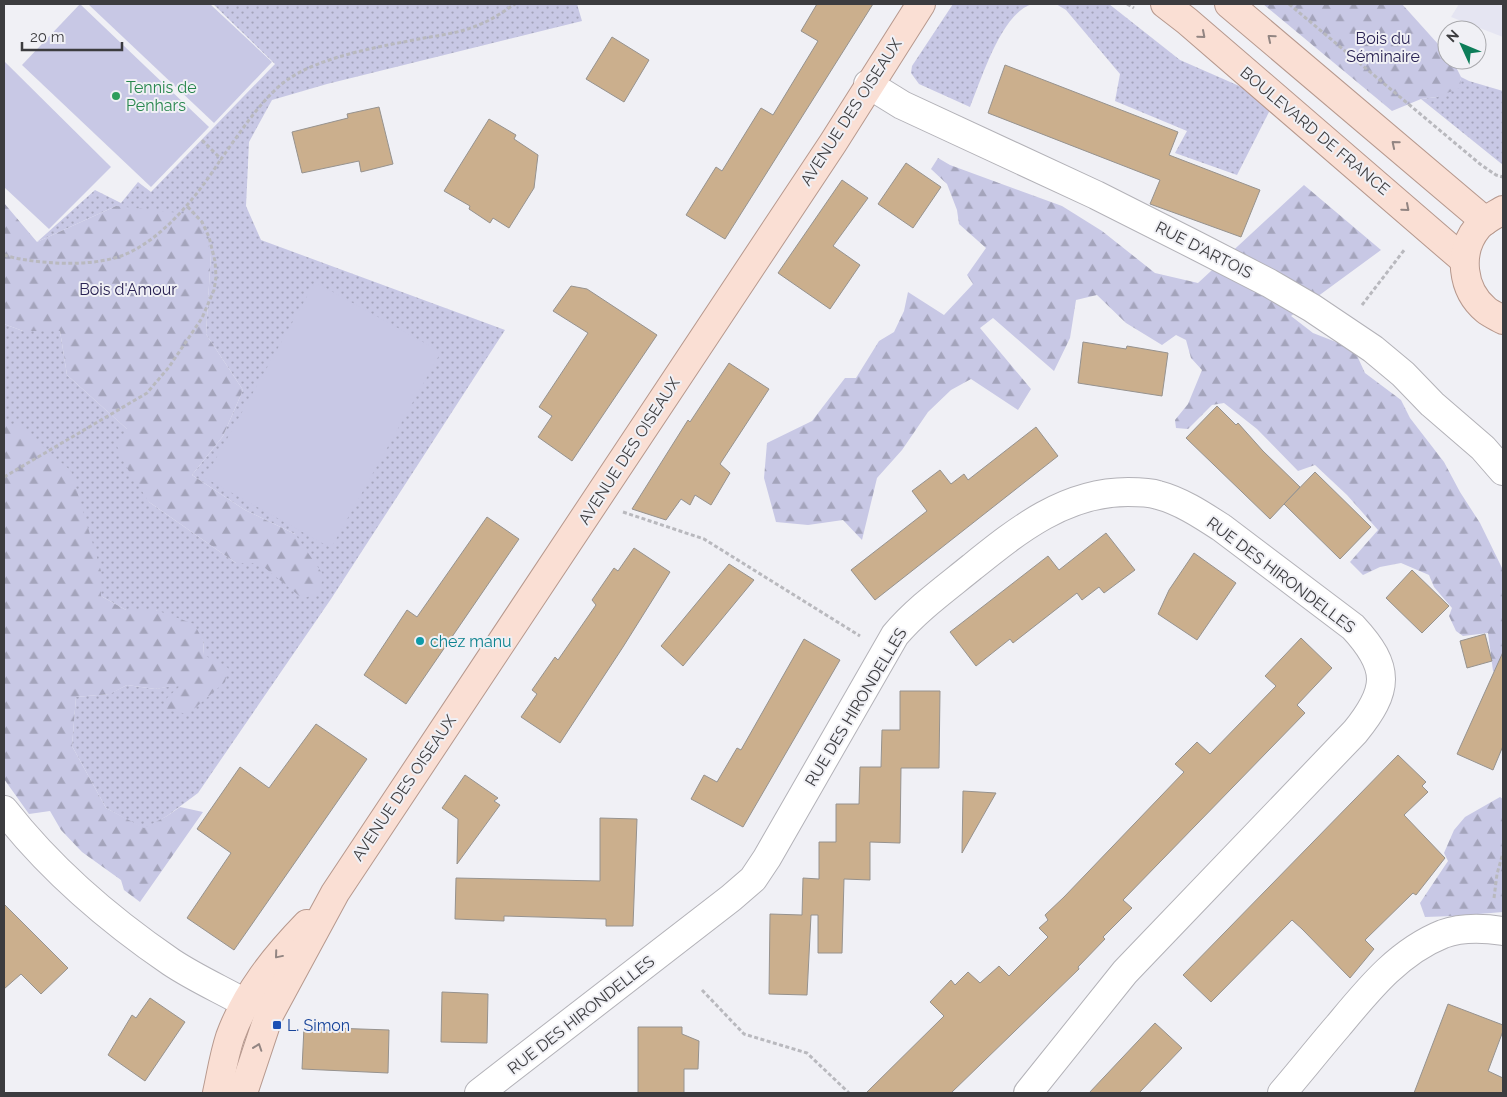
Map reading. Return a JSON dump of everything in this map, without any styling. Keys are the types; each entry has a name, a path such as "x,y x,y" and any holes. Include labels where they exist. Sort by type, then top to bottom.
{"main road":[{"name":"AVENUE DES OISEAUX","path":"243,1093 270,1015 335,893 833,143 868,84 920,4"},
{"name":"BOULEVARD DE FRANCE","path":"1165,4 1464,260"},
{"path":"1229,4 1494,215 1478,226 1466,247 1464,260 1466,279 1474,297 1487,311 1503,320"},
{"name":"AVENUE DES OISEAUX","path":"217,1093 230,1038 245,1003 276,958 335,893"}],"street":[{"name":"RUE D'ARTOIS","path":"868,84 902,105 1087,191 1189,242 1269,283 1312,308 1373,349 1403,374 1432,404 1483,448 1503,471"},
{"name":"RUE DES HIRONDELLES","path":"479,1093 732,898 753,879 767,858 895,635 919,610 1012,536 1052,510 1093,496 1117,492 1156,494 1172,499 1216,524 1353,628 1367,642 1374,655 1380,676 1379,696 1371,713 1355,732 1125,972 1028,1093"},
{"path":"4,810 75,888 101,910 172,962 197,978 245,1003"},
{"path":"1282,1093 1367,991 1390,967 1416,949 1445,934 1478,928 1497,930"}],"path":[{"path":"4,255 12,258 71,264 111,259 135,249 149,241 186,205 211,175 221,159 273,92 298,73 354,54 448,34 476,26 515,4"},
{"path":"1289,4 1480,164 1496,175 1503,177"},
{"path":"202,140 221,159"},
{"path":"4,477 147,393 169,367 202,318 214,290 216,277 215,261 209,237 202,222 186,205"},
{"path":"1368,295 1401,253"},
{"path":"618,510 704,539 849,629"},
{"path":"1497,930 1497,874 1503,853"},
{"path":"702,990 744,1034 807,1053 849,1093"}],"shaded area":[{"path":"1459,4 1503,4 1503,37 1487,31 1487,20 1459,20 1451,17"}],"green space":[{"name":"Tennis de Penhars","path":"80,4 209,127 151,187 22,65"},
{"path":"88,4 210,4 272,62 214,123"},
{"path":"213,4 577,4 582,21 327,84 272,100 249,142 246,206 261,240 505,330 331,599 198,793 167,816 144,829 106,808 72,746 76,697 109,694 127,685 155,689 182,684 166,710 204,655 203,640 156,610 126,610 101,596 101,571 4,423 4,324 23,331 60,331 67,375 127,429 149,502 236,563 259,562 303,598 295,534 245,510 192,475 223,436 243,390 206,334 211,253 116,206 37,242 95,190 121,203 138,182 151,192 275,64"},
{"path":"953,4 1032,4 1021,10 1002,33 970,107 919,84 911,73 912,66"},
{"path":"1056,4 1109,4 1180,60 1253,92 1270,110 1237,175 1175,153 1187,131 1115,101 1120,74 1066,10"},
{"name":"Bois du Séminaire","path":"1263,4 1402,4 1437,43 1437,70 1458,70 1461,77 1460,88 1437,97 1421,99 1392,111"},
{"path":"4,61 111,167 49,229 4,187"},
{"path":"1461,77 1503,91 1503,165 1421,99 1437,97 1461,80"},
{"path":"938,158 950,165 1062,206 1102,231 1155,273 1198,283 1304,185 1381,250 1291,316 1313,333 1354,349 1365,373 1401,400 1410,418 1444,462 1480,523 1503,570 1503,679 1493,671 1488,633 1463,636 1456,631 1449,616 1452,608 1434,587 1429,575 1401,563 1380,567 1363,575 1350,562 1378,530 1347,495 1315,465 1298,471 1257,429 1224,403 1212,405 1188,429 1176,428 1175,420 1188,404 1202,370 1191,358 1186,340 1176,335 1162,345 1126,323 1097,295 1076,300 1070,338 1054,371 993,318 980,328 1031,389 1018,410 971,379 951,390 928,412 902,450 877,478 862,540 843,520 808,525 776,522 764,478 767,443 812,421 845,378 856,378 879,341 894,332 904,311 908,292 944,315 973,284 967,275 986,248 959,224 957,210 947,184 931,169"},
{"name":"Bois d'Amour","path":"4,203 37,242 116,206 197,215 211,253 206,334 243,390 223,436 192,475 245,510 295,534 324,576 318,592 303,599 259,563 236,563 149,502 125,465 117,446 127,429 67,375 60,331 23,331 4,324"},
{"path":"315,282 441,352 331,548 205,478"},
{"path":"4,423 20,426 71,471 101,571 101,596 126,610 156,610 194,624 203,640 204,655 228,668 225,682 188,714 166,710 167,698 181,685 155,689 127,685 110,694 76,697 72,746 106,808 144,828 180,807 203,812 140,902 124,890 121,880 82,852 61,830 50,811 29,814 4,779"},
{"path":"1500,797 1503,799 1503,912 1425,917 1420,903 1448,861 1444,853 1454,830 1465,817"}],"building":[{"path":"817,4 873,4 725,239 686,215 716,167 722,171 761,108 773,115 818,41 801,31"},
{"path":"612,37 649,60 624,102 586,79"},
{"path":"1005,65 1178,132 1169,155 1260,190 1241,237 1150,204 1160,180 988,113"},
{"path":"379,107 393,164 361,172 359,161 302,173 292,132 348,118 347,114"},
{"path":"489,119 516,135 514,139 538,155 534,188 509,228 493,218 490,223 469,209 470,206 444,191"},
{"path":"906,163 941,187 913,228 878,204"},
{"path":"842,180 868,198 833,246 860,265 830,309 778,273"},
{"path":"571,286 587,289 657,335 572,461 538,437 552,416 539,407 588,333 553,311"},
{"path":"1083,342 1126,349 1127,346 1168,353 1162,396 1078,383"},
{"path":"729,363 769,389 720,464 730,473 711,505 695,495 690,505 681,499 666,520 632,509 688,420 690,422"},
{"path":"1217,406 1236,425 1238,423 1263,451 1300,487 1270,519 1186,438"},
{"path":"1036,427 1058,456 875,600 851,570 927,511 912,491 940,470 951,484 964,474 968,480"},
{"path":"1315,472 1371,527 1340,559 1284,504"},
{"path":"487,517 519,539 406,704 364,675 407,610 417,617"},
{"path":"1106,533 1135,570 1104,593 1099,587 1082,600 1077,593 1013,643 1010,639 976,666 950,632 1048,556 1059,570"},
{"path":"634,548 670,572 560,743 521,717 537,694 532,690 555,657 558,660 596,605 592,600 614,568 618,571"},
{"path":"1194,553 1236,583 1197,640 1158,614 1169,590"},
{"path":"729,564 754,580 683,666 661,646"},
{"path":"1412,570 1449,606 1422,633 1386,598"},
{"path":"1485,634 1492,661 1467,668 1460,641"},
{"path":"1301,638 1332,668 1297,705 1305,713 1123,900 1132,908 1103,937 1105,939 1078,967 1079,969 951,1093 866,1093 944,1016 930,1002 951,980 955,985 968,972 980,983 999,966 1009,976 1048,937 1039,928 1048,920 1045,915 1184,772 1175,764 1197,742 1210,754 1276,686 1265,676"},
{"path":"804,639 840,660 743,827 691,799 704,775 717,782 737,748 741,750"},
{"path":"1503,652 1503,746 1493,770 1457,754"},
{"path":"900,691 940,691 939,768 901,768 900,843 870,842 870,880 844,879 842,953 818,953 818,915 811,915 807,995 769,994 770,914 802,915 803,878 819,879 819,842 836,842 836,804 859,804 860,767 881,767 882,730 900,730"},
{"path":"316,724 367,759 234,950 187,918 231,853 197,829 240,767 269,788"},
{"path":"1398,755 1426,782 1422,786 1428,792 1404,815 1445,858 1416,895 1413,893 1365,940 1374,949 1350,978 1292,920 1211,1002 1183,975"},
{"path":"465,775 498,798 494,801 500,805 457,864 458,819 442,808"},
{"path":"963,791 996,793 962,853"},
{"path":"600,818 637,819 633,926 606,926 606,919 504,916 504,921 455,919 456,878 600,881"},
{"path":"4,904 68,968 41,994 21,974 4,989"},
{"path":"442,992 488,994 487,1043 441,1042"},
{"path":"150,998 185,1022 145,1081 108,1055 132,1015 136,1018"},
{"path":"1448,1004 1503,1025 1503,1031 1488,1071 1503,1078 1503,1093 1414,1093"},
{"path":"1155,1023 1182,1048 1139,1093 1089,1093"},
{"path":"304,1027 389,1030 388,1073 302,1069"},
{"path":"638,1027 682,1027 682,1034 699,1041 698,1069 684,1069 684,1093 638,1093"}],"place":[{"name":"Tennis de Penhars","path":"116,96"},
{"name":"chez manu","path":"420,641"},
{"name":"L. Simon","path":"277,1025"}]}
